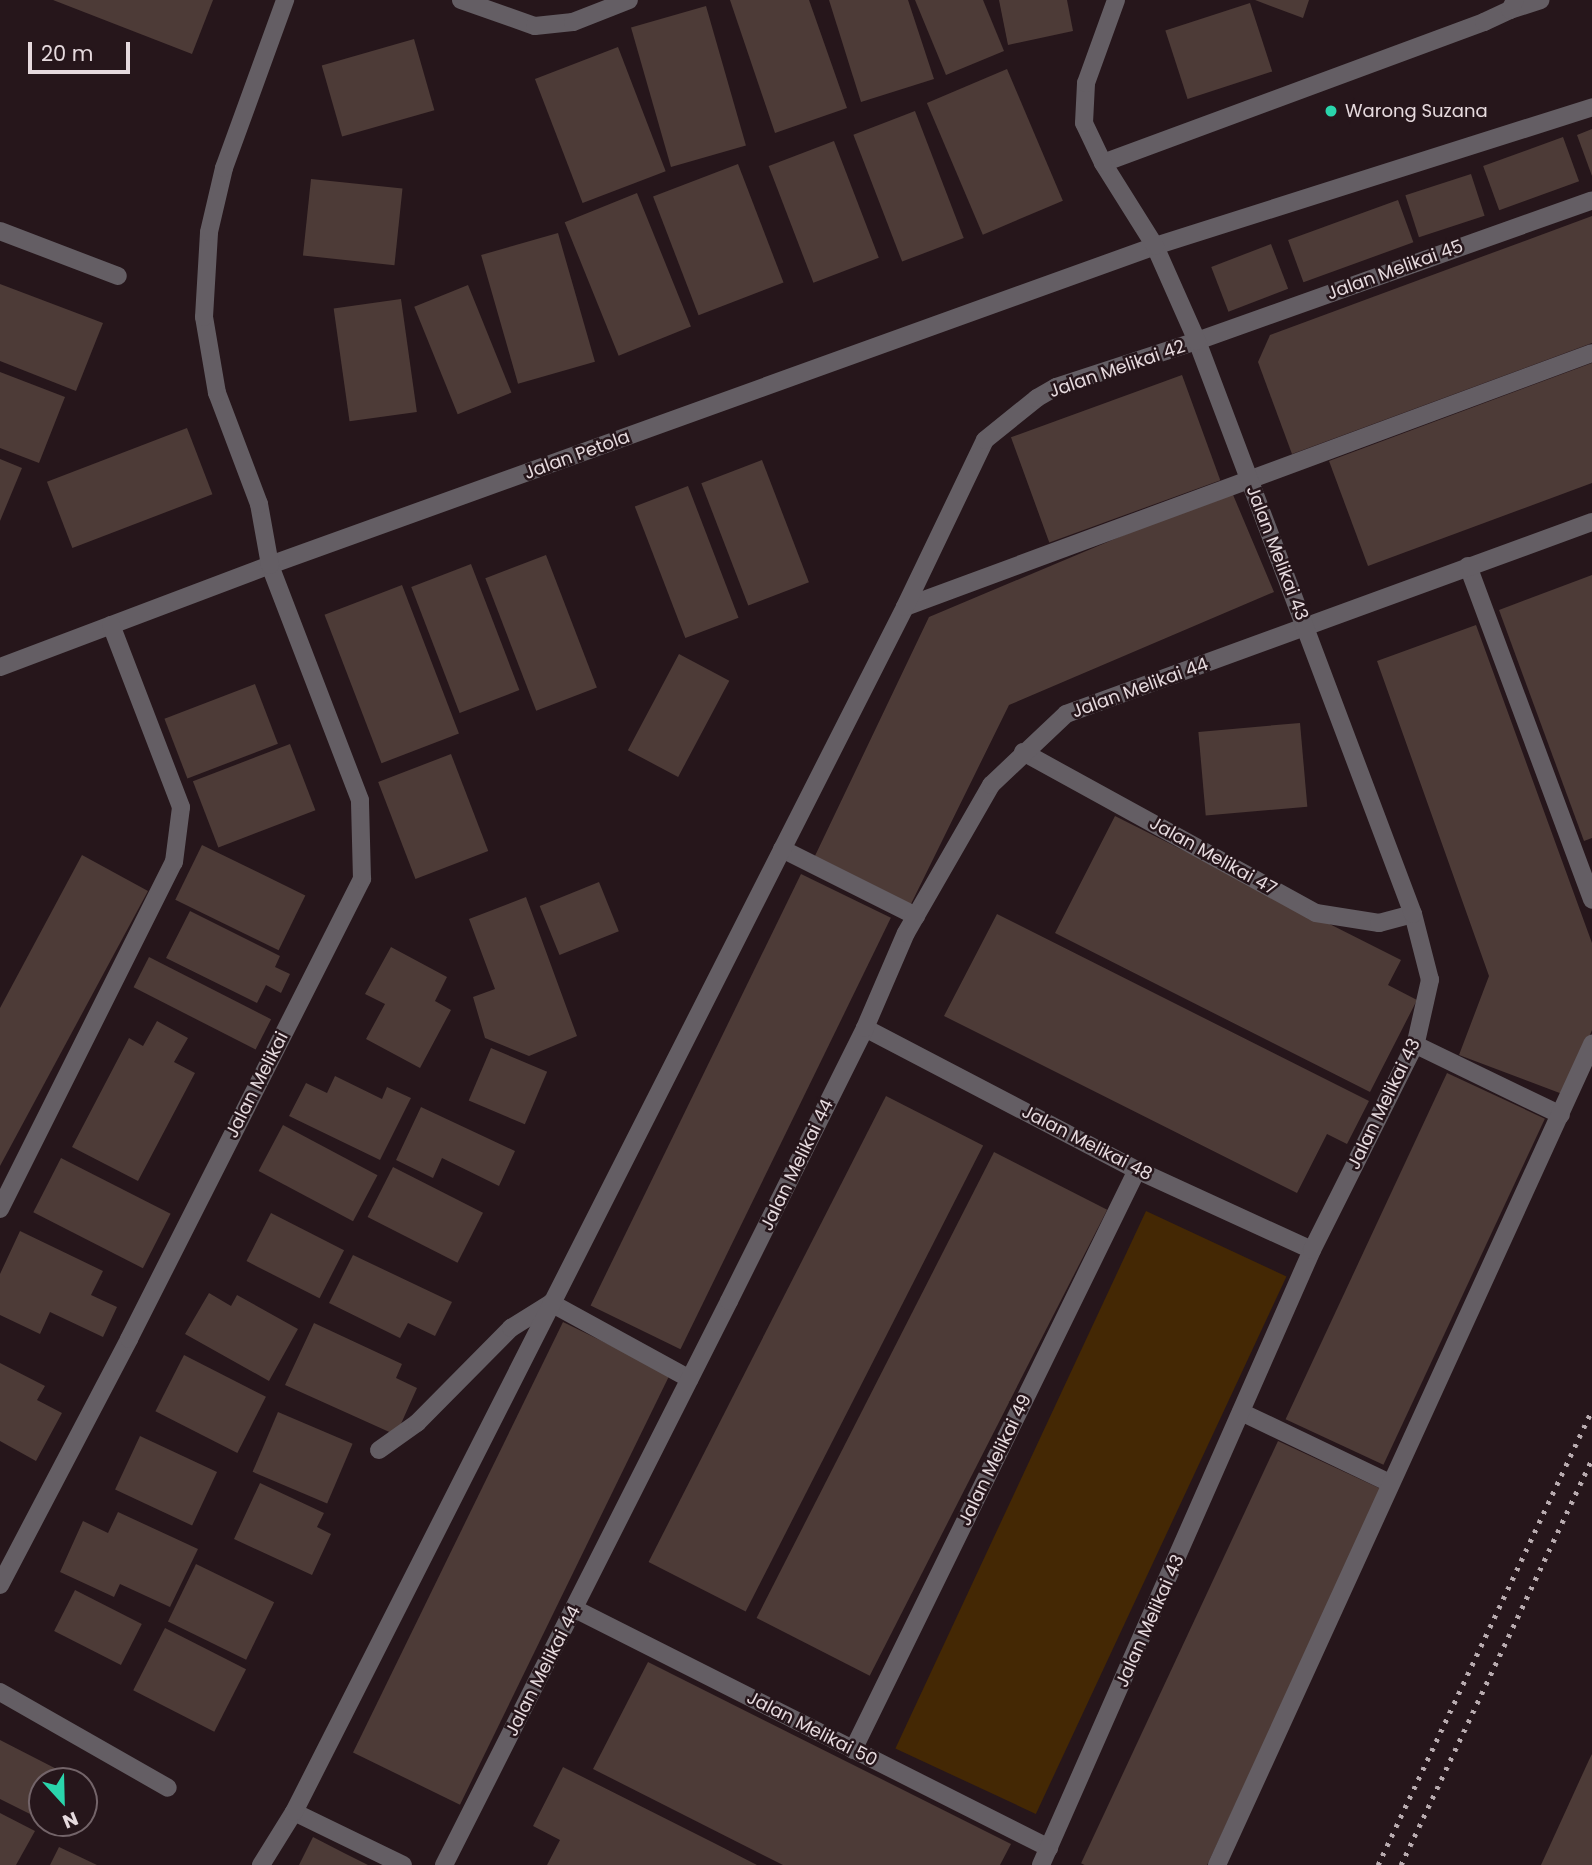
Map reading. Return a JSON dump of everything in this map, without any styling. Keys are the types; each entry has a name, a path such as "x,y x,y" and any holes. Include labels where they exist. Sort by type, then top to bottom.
{"street":[{"name":"Jalan Melikai","path":"0,1585 130,1339 362,879 360,800 270,565 260,504 217,393 204,317 209,232 224,168 285,0"},
{"path":"461,0 535,26 573,22 629,0"},
{"name":"Jalan Melikai 43","path":"1041,1865 1312,1250 1414,1044 1430,980 1413,914 1197,341 1155,246 1103,163 1084,123 1086,83 1116,0"},
{"path":"1103,163 1512,5 1540,0"},
{"name":"Jalan Petola","path":"0,667 270,565 1155,246 1592,107"},
{"name":"Jalan Melikai 45","path":"1197,341 1592,200"},
{"path":"0,231 118,276"},
{"name":"Jalan Melikai 42","path":"261,1865 294,1812 905,607 985,440 1037,398 1056,387 1197,341"},
{"path":"905,607 1592,353"},
{"path":"1305,628 1592,522"},
{"path":"1468,566 1592,900"},
{"path":"2,1202 174,862 181,807 111,625"},
{"name":"Jalan Melikai 44","path":"444,1865 865,1028 916,916 991,785 1066,714 1305,628"},
{"name":"Jalan Melikai 47","path":"1023,752 1316,913 1379,923 1413,914"},
{"path":"782,849 916,916"},
{"name":"Jalan Melikai 48","path":"865,1028 1137,1170 1312,1250"},
{"path":"1414,1044 1561,1115"},
{"path":"1217,1865 1592,1044"},
{"name":"Jalan Melikai 49","path":"853,1750 1137,1170"},
{"path":"379,1450 417,1423 511,1328 552,1303 690,1379"},
{"path":"1241,1412 1390,1482"},
{"name":"Jalan Melikai 50","path":"575,1609 1049,1848"},
{"path":"0,1692 168,1788"},
{"path":"294,1812 403,1865"}],"shaded area":[{"path":"1146,1211 1286,1277 1036,1814 895,1748"}],"building":[{"path":"53,0 213,0 192,54"},
{"path":"730,0 809,0 847,108 775,133"},
{"path":"829,0 908,0 934,79 861,102"},
{"path":"915,0 983,0 1004,51 946,75"},
{"path":"999,0 1067,0 1073,31 1008,45"},
{"path":"1255,0 1309,0 1303,18"},
{"path":"1250,3 1272,71 1188,99 1165,31"},
{"path":"706,6 746,145 671,167 631,27"},
{"path":"414,39 434,110 342,137 322,65"},
{"path":"618,47 666,171 583,203 535,79"},
{"path":"1007,69 1063,201 983,235 927,103"},
{"path":"915,111 964,238 902,262 853,135"},
{"path":"1592,129 1592,176 1577,135"},
{"path":"1563,137 1579,181 1499,210 1483,166"},
{"path":"834,141 879,258 813,283 769,166"},
{"path":"738,164 784,283 699,315 653,197"},
{"path":"1471,174 1485,216 1419,237 1405,195"},
{"path":"311,179 402,189 394,265 303,256"},
{"path":"637,193 691,327 619,356 565,222"},
{"path":"1398,200 1413,242 1303,282 1288,240"},
{"path":"1592,216 1592,343 1292,454 1258,362 1270,335"},
{"path":"558,233 595,362 518,384 481,255"},
{"path":"1271,244 1288,289 1228,312 1211,267"},
{"path":"0,284 103,323 76,391 0,361"},
{"path":"468,285 511,393 458,414 414,307"},
{"path":"401,299 417,412 350,421 334,308"},
{"path":"1592,363 1592,483 1368,566 1329,461"},
{"path":"0,372 65,397 39,463 0,448"},
{"path":"1182,375 1220,480 1049,542 1011,437"},
{"path":"187,428 212,494 72,548 47,482"},
{"path":"0,459 22,468 0,521"},
{"path":"762,460 809,582 748,606 701,483"},
{"path":"688,486 739,618 685,638 635,506"},
{"path":"1231,490 1274,592 1009,705 910,906 813,860 929,617"},
{"path":"546,555 597,688 536,711 485,578"},
{"path":"471,564 519,690 460,713 411,587"},
{"path":"1592,575 1592,838 1584,841 1499,610"},
{"path":"402,585 459,733 381,763 325,615"},
{"path":"1476,625 1592,943 1592,1030 1565,1095 1459,1055 1489,976 1377,661"},
{"path":"679,654 729,681 678,777 628,750"},
{"path":"255,684 278,744 187,779 164,719"},
{"path":"1300,723 1307,807 1206,816 1198,732"},
{"path":"290,744 315,810 218,848 193,781"},
{"path":"451,754 488,851 415,879 378,782"},
{"path":"1115,816 1401,960 1388,985 1417,1000 1370,1092 1055,933"},
{"path":"202,845 305,895 279,950 175,900"},
{"path":"82,855 148,891 0,1166 0,1008"},
{"path":"801,874 891,918 680,1349 591,1305"},
{"path":"599,882 619,931 560,955 540,906"},
{"path":"526,897 577,1036 529,1056 485,1038 473,997 495,989 469,919"},
{"path":"190,911 280,956 275,967 290,974 281,993 266,985 257,1003 166,958"},
{"path":"997,914 1369,1101 1347,1144 1327,1134 1297,1193 944,1016"},
{"path":"391,947 447,977 435,1001 451,1010 420,1068 366,1039 385,1004 365,994"},
{"path":"149,957 271,1019 256,1049 134,987"},
{"path":"157,1021 188,1038 174,1062 195,1073 138,1181 72,1147 129,1038 143,1046"},
{"path":"491,1048 547,1072 525,1124 469,1100"},
{"path":"1447,1073 1545,1119 1383,1465 1286,1419"},
{"path":"335,1076 382,1099 387,1087 411,1098 380,1160 289,1116 306,1083 327,1093"},
{"path":"886,1096 983,1145 746,1611 649,1562"},
{"path":"421,1107 515,1151 499,1186 442,1158 433,1178 396,1160"},
{"path":"283,1125 377,1175 353,1221 259,1171"},
{"path":"994,1152 1107,1210 870,1676 757,1618"},
{"path":"61,1158 171,1214 143,1268 33,1212"},
{"path":"393,1167 483,1213 458,1263 368,1217"},
{"path":"271,1213 344,1250 320,1298 246,1261"},
{"path":"20,1231 103,1271 91,1295 117,1307 103,1337 50,1312 40,1334 0,1315 0,1274"},
{"path":"353,1255 452,1302 435,1336 408,1323 400,1338 329,1303"},
{"path":"209,1293 231,1306 237,1295 298,1329 269,1381 185,1334"},
{"path":"563,1322 670,1374 460,1805 353,1753"},
{"path":"314,1323 402,1364 396,1378 417,1388 396,1435 285,1385"},
{"path":"184,1355 266,1397 237,1453 155,1411"},
{"path":"0,1363 45,1386 37,1400 62,1413 36,1461 0,1441"},
{"path":"278,1412 353,1444 327,1503 253,1472"},
{"path":"140,1436 217,1472 192,1525 115,1489"},
{"path":"1278,1441 1382,1490 1207,1865 1081,1863"},
{"path":"260,1483 324,1513 317,1527 331,1534 312,1575 234,1539"},
{"path":"118,1512 198,1549 170,1607 120,1584 114,1597 60,1572 83,1521 108,1533"},
{"path":"196,1564 274,1602 246,1660 168,1622"},
{"path":"75,1590 142,1624 121,1665 54,1631"},
{"path":"165,1628 246,1669 214,1732 133,1690"},
{"path":"648,1662 1011,1844 1000,1865 783,1865 593,1769"},
{"path":"0,1740 53,1767 28,1767 28,1813 0,1799"},
{"path":"1592,1754 1592,1865 1541,1865 1589,1760"},
{"path":"563,1767 757,1865 547,1865 560,1840 533,1826"},
{"path":"0,1813 28,1827 28,1837 32,1837 16,1865 0,1865"},
{"path":"313,1837 344,1853 368,1865 299,1865"},
{"path":"59,1847 97,1865 50,1865"}],"railway":[{"path":"1378,1865 1592,1410"},
{"path":"1401,1865 1592,1460"}],"place":[{"name":"Warong Suzana","path":"1331,111"}]}
